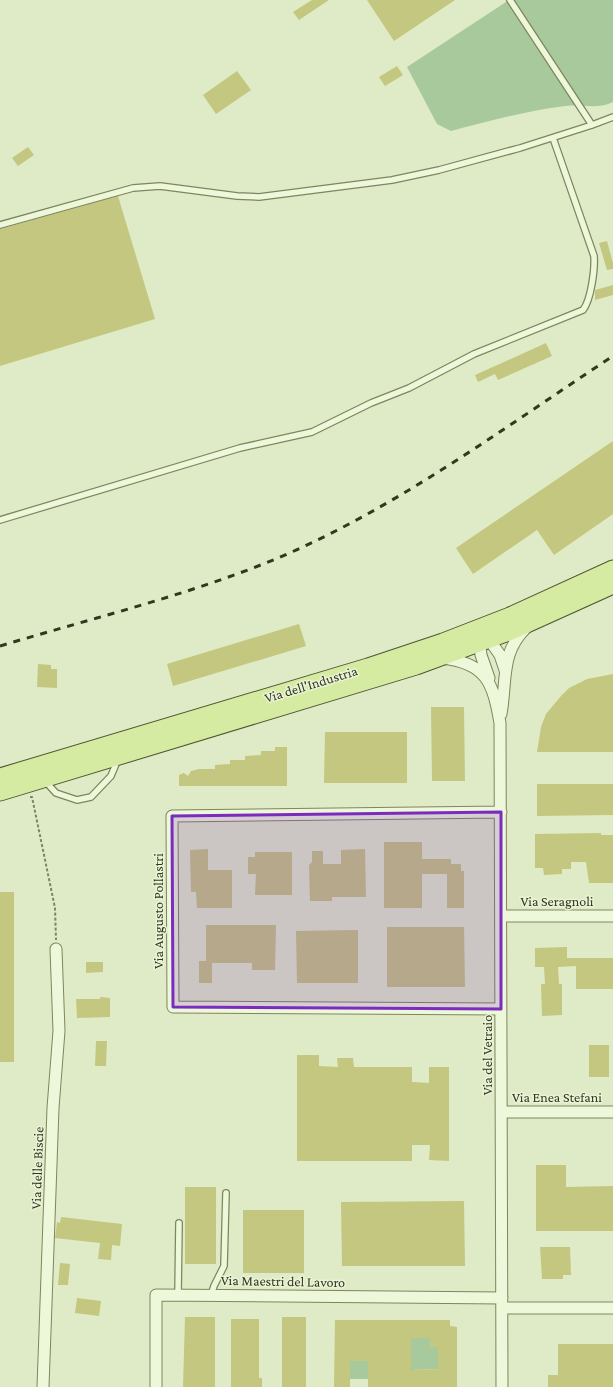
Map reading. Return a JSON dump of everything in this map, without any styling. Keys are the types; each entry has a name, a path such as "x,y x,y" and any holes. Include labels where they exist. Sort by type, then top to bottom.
{"main road":[{"name":"Via dell'Industria","path":"0,792 390,675 441,658 483,637 560,594 613,569"},
{"name":"Via dell'Industria","path":"0,777 361,669 483,637 532,622 613,585"}],"street":[{"name":"Via del Vetraio","path":"502,1387 500,723 504,699 505,671 513,643 532,622"},
{"name":"Via del Vetraio","path":"483,637 500,656 505,671"},
{"name":"Via del Vetraio","path":"483,637 480,655 492,688 500,723"},
{"name":"Via del Vetraio","path":"441,658 467,663 479,670 492,688"},
{"name":"Via Augusto Pollastri","path":"501,812 172,816 173,1007 501,1009"},
{"name":"Via Seragnoli","path":"501,916 613,916"},
{"name":"Via delle Biscie","path":"43,1387 54,1108 59,1031 56,949"},
{"name":"Via Enea Stefani","path":"502,1112 613,1112"},
{"name":"Via Maestri del Lavoro","path":"156,1387 156,1295 211,1295 502,1303"},
{"path":"502,1303 613,1308"}],"lane":[{"path":"510,0 592,126"},
{"path":"0,225 132,188 160,186 237,196 259,196 392,180 439,170 553,138 592,126 613,117"},
{"path":"0,520 240,448 312,432 371,403 409,388 474,354 583,310 588,297 594,269 594,256 553,138"},
{"path":"44,779 56,793 77,800 91,796 111,776 119,756"},
{"path":"211,1295 224,1266 226,1193"},
{"path":"178,1295 179,1223"}],"path":[{"path":"25,798 32,797 55,908 56,949"}],"highlighted area":[{"path":"501,812 501,1009 173,1007 172,816"}],"green space":[{"path":"509,0 613,0 613,102 601,106 565,106 536,111 451,131 437,124 407,67"},
{"path":"411,1338 430,1338 430,1347 438,1347 438,1369 411,1370"},
{"path":"350,1361 368,1361 368,1379 350,1379"}],"building":[{"path":"312,0 329,0 299,20 293,12"},
{"path":"367,0 455,0 394,41"},
{"path":"397,66 403,75 385,86 379,77"},
{"path":"237,71 251,90 216,114 203,95"},
{"path":"28,147 34,155 18,166 12,158"},
{"path":"118,196 155,319 0,366 0,229"},
{"path":"607,241 613,263 613,269 607,270 599,243"},
{"path":"613,285 613,295 595,300 595,290"},
{"path":"546,343 552,356 498,380 495,374 478,382 475,375"},
{"path":"613,441 613,514 554,555 537,530 473,574 456,548"},
{"path":"299,624 306,646 173,686 167,664"},
{"path":"38,664 51,665 51,669 57,669 57,688 37,687"},
{"path":"613,674 613,752 537,752 541,727 546,714 561,696 569,688 587,679"},
{"path":"431,707 464,707 465,781 432,781"},
{"path":"325,732 407,732 407,783 324,783"},
{"path":"275,747 287,747 287,786 179,786 179,775 184,773 188,776 191,771 199,769 215,769 215,765 230,764 230,760 245,760 245,756 261,755 261,751 275,751"},
{"path":"537,784 613,784 613,815 537,816"},
{"path":"601,833 601,835 613,835 613,883 589,883 586,862 571,862 571,869 562,869 562,874 544,875 543,868 535,868 535,834"},
{"path":"384,842 422,842 422,859 451,859 451,864 461,864 461,871 464,871 464,908 447,908 447,874 422,874 422,908 384,908"},
{"path":"208,849 208,870 232,870 232,908 197,908 196,892 191,892 190,850"},
{"path":"365,849 366,897 332,897 332,901 310,901 309,865 312,862 312,851 323,851 323,864 341,864 341,850"},
{"path":"255,852 292,852 292,895 255,895 256,874 248,874 248,857 255,857"},
{"path":"0,892 14,892 14,1062 0,1062"},
{"path":"206,925 276,925 275,970 252,970 252,963 212,963 212,983 199,983 199,961 206,961"},
{"path":"387,927 464,927 465,987 387,987"},
{"path":"358,930 358,983 297,983 296,931"},
{"path":"567,947 567,958 613,958 613,989 576,989 576,966 558,967 559,984 562,984 562,1015 542,1016 541,984 545,984 544,967 535,967 535,948"},
{"path":"86,962 103,962 103,972 86,973"},
{"path":"100,997 110,998 110,1017 77,1018 76,999 100,999"},
{"path":"96,1041 107,1041 106,1066 95,1066"},
{"path":"589,1045 609,1045 609,1077 589,1077"},
{"path":"297,1055 319,1055 319,1066 338,1067 337,1058 353,1058 354,1067 412,1067 412,1082 429,1083 429,1067 449,1067 449,1161 429,1160 430,1145 412,1145 412,1161 297,1161"},
{"path":"536,1165 566,1165 566,1187 613,1186 613,1231 536,1231"},
{"path":"185,1187 216,1187 216,1264 185,1264"},
{"path":"464,1201 465,1266 342,1266 341,1202"},
{"path":"243,1210 304,1210 304,1273 243,1273"},
{"path":"61,1217 122,1224 120,1246 112,1245 111,1260 98,1259 100,1243 55,1238 57,1222 60,1223"},
{"path":"540,1247 570,1247 571,1275 563,1275 563,1279 542,1279"},
{"path":"60,1263 70,1264 68,1285 58,1285"},
{"path":"77,1298 101,1301 99,1316 75,1313"},
{"path":"185,1317 215,1317 215,1387 183,1387"},
{"path":"282,1317 306,1317 306,1387 282,1387"},
{"path":"231,1319 259,1319 259,1378 262,1378 262,1387 231,1387"},
{"path":"335,1320 450,1320 450,1326 457,1327 457,1387 368,1387 368,1361 350,1361 350,1387 334,1387","holes":["411,1338 430,1338 430,1347 438,1347 438,1369 411,1370"]},
{"path":"558,1344 613,1344 613,1387 548,1387 548,1375 558,1375"}],"railway":[{"path":"0,646 175,595 278,558 322,538 366,515 450,464 613,356"}]}
